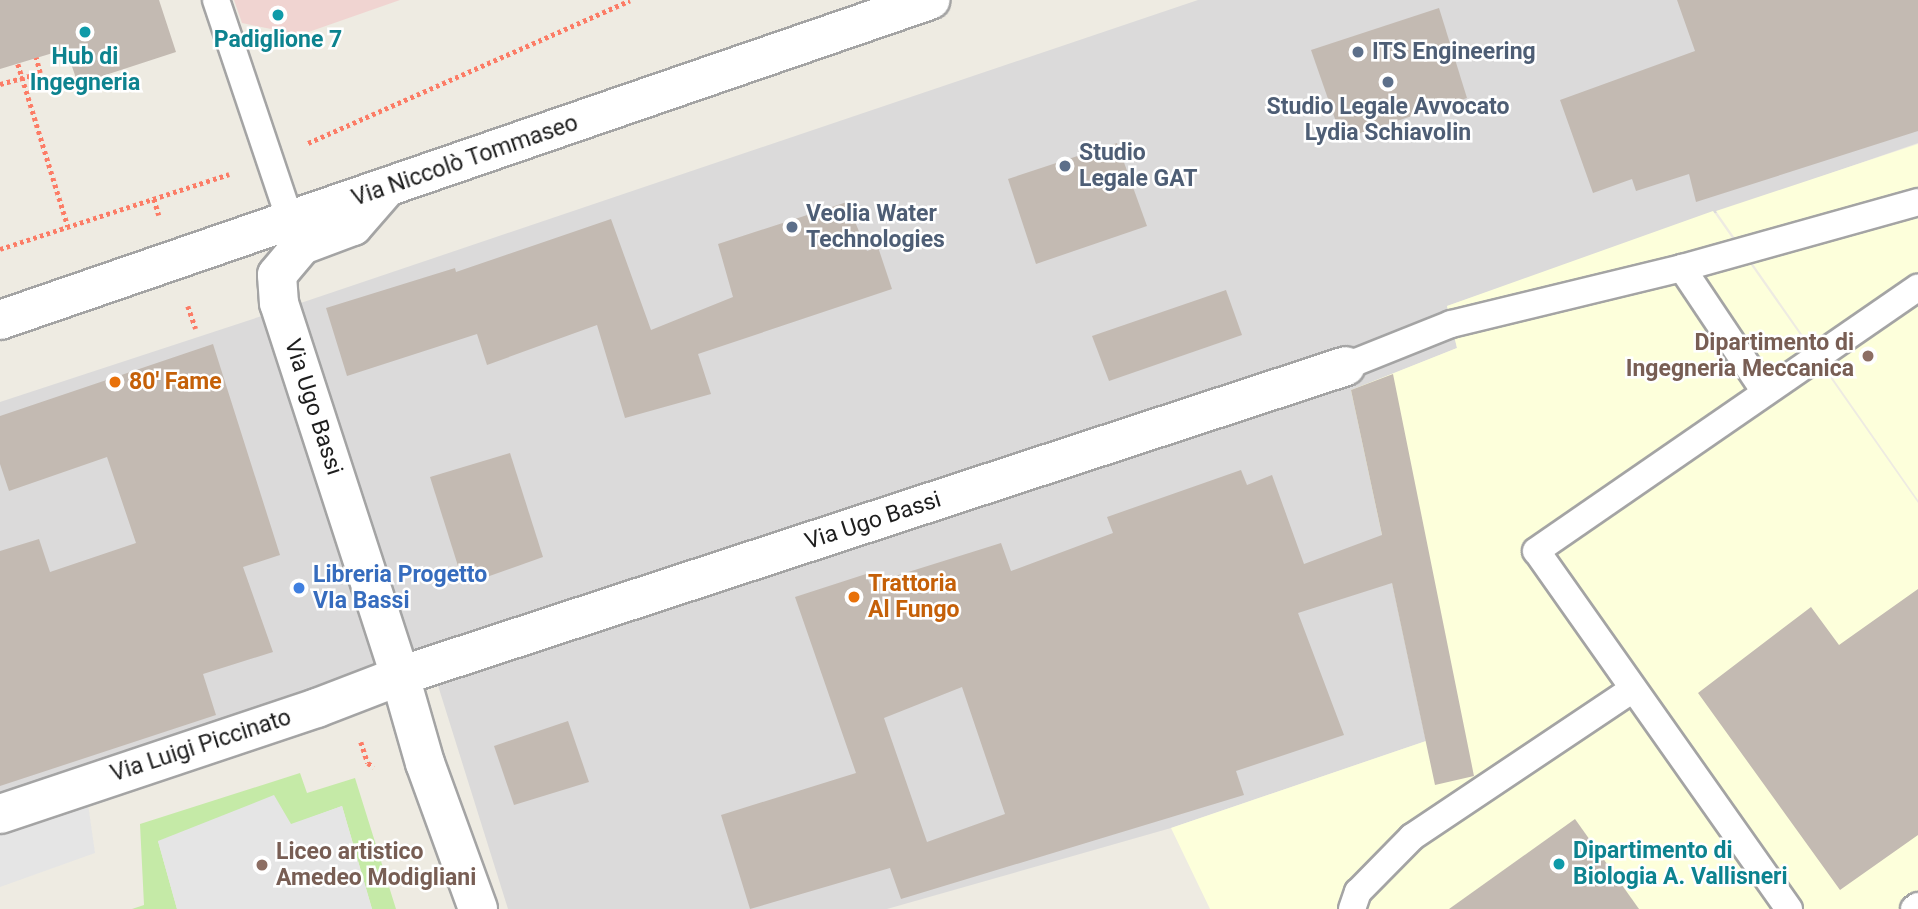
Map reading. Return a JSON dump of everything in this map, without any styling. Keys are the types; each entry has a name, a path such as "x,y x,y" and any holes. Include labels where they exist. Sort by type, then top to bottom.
{"street":[{"name":"Via Niccolò Tommaseo","path":"0,320 930,0"},
{"name":"Via Ugo Bassi","path":"387,187 353,226 302,245 276,275 279,303 400,676 425,763 478,909"},
{"name":"Via Ugo Bassi","path":"400,676 1346,366"},
{"name":"Via Luigi Piccinato","path":"0,814 317,708 400,676"}],"lane":[{"path":"216,0 290,220"},
{"path":"1346,366 1451,324 1682,268 1918,202"},
{"path":"1682,268 1765,392"},
{"path":"1788,909 1536,551 1918,287"},
{"path":"1352,909 1359,892 1412,837 1633,689"}],"path":[{"path":"0,249 271,159 630,0"},
{"path":"0,82 40,73 36,58"},
{"path":"18,64 68,227"}],"shaded area":[{"path":"234,0 400,0 300,35 242,23"},
{"path":"1198,0 1918,0 1918,143 1447,306 1457,348 1352,390 1426,741 1171,828 887,909 508,909 430,660 0,801 0,402"},
{"name":"Dipartimento di Ingegneria Meccanica","path":"1918,144 1918,500 1716,211"},
{"path":"1713,211 1918,503 1918,909 1210,909 1171,828 1426,741 1351,390 1457,348 1447,306"},
{"name":"Liceo artistico Amedeo Modigliani","path":"274,795 291,824 342,806 372,909 177,909 158,841"},
{"path":"88,804 95,853 0,887 0,835"}],"green space":[{"path":"300,773 307,793 355,778 396,909 372,909 342,806 291,825 158,841 177,909 132,909 144,905 140,824"}],"building":[{"name":"Hub di Ingegneria","path":"0,0 159,0 176,52 78,84 66,49 0,69"},
{"path":"1677,0 1918,0 1918,131 1696,202 1689,174 1636,191 1632,179 1593,193 1560,100 1695,51"},
{"path":"1439,8 1467,98 1342,139 1311,50"},
{"path":"1117,143 1147,226 1036,264 1008,179"},
{"path":"847,202 867,251 878,247 892,289 698,354 711,394 625,418 597,325 487,365 477,334 347,376 326,308 455,268 456,272 611,219 651,330 733,297 718,244"},
{"path":"1226,290 1242,335 1109,381 1092,336"},
{"path":"213,344 280,555 243,567 273,652 203,674 216,715 0,786 0,551 39,539 50,572 136,543 107,457 9,491 0,464 0,416"},
{"path":"1393,374 1474,776 1435,785 1392,583 1298,613 1344,735 1236,771 1244,795 901,899 890,868 750,909 721,815 856,773 795,597 866,574 870,584 1001,543 1011,571 1113,533 1107,517 1241,470 1247,485 1272,475 1304,564 1382,535 1351,390","holes":["962,687 1005,814 927,842 884,718"]},
{"path":"510,453 543,557 464,585 430,477"},
{"path":"1918,589 1918,835 1840,890 1698,693 1811,607 1839,645"},
{"path":"568,721 589,782 514,805 494,746"},
{"name":"Dipartimento di Biologia A. Vallisneri","path":"1575,819 1639,909 1449,909"}],"place":[{"name":"Padiglione 7","path":"278,15"},
{"name":"Hub di Ingegneria","path":"85,32"},
{"name":"ITS Engineering","path":"1358,52"},
{"name":"Studio Legale Avvocato Lydia Schiavolin","path":"1388,82"},
{"name":"Studio Legale GAT","path":"1065,166"},
{"name":"Veolia Water Technologies","path":"792,227"},
{"name":"Dipartimento di Ingegneria Meccanica","path":"1868,356"},
{"name":"80' Fame","path":"115,382"},
{"name":"Libreria Progetto VIa Bassi","path":"299,588"},
{"name":"Trattoria Al Fungo","path":"854,597"},
{"name":"Dipartimento di Biologia A. Vallisneri","path":"1559,864"},
{"name":"Liceo artistico Amedeo Modigliani","path":"262,865"}]}
